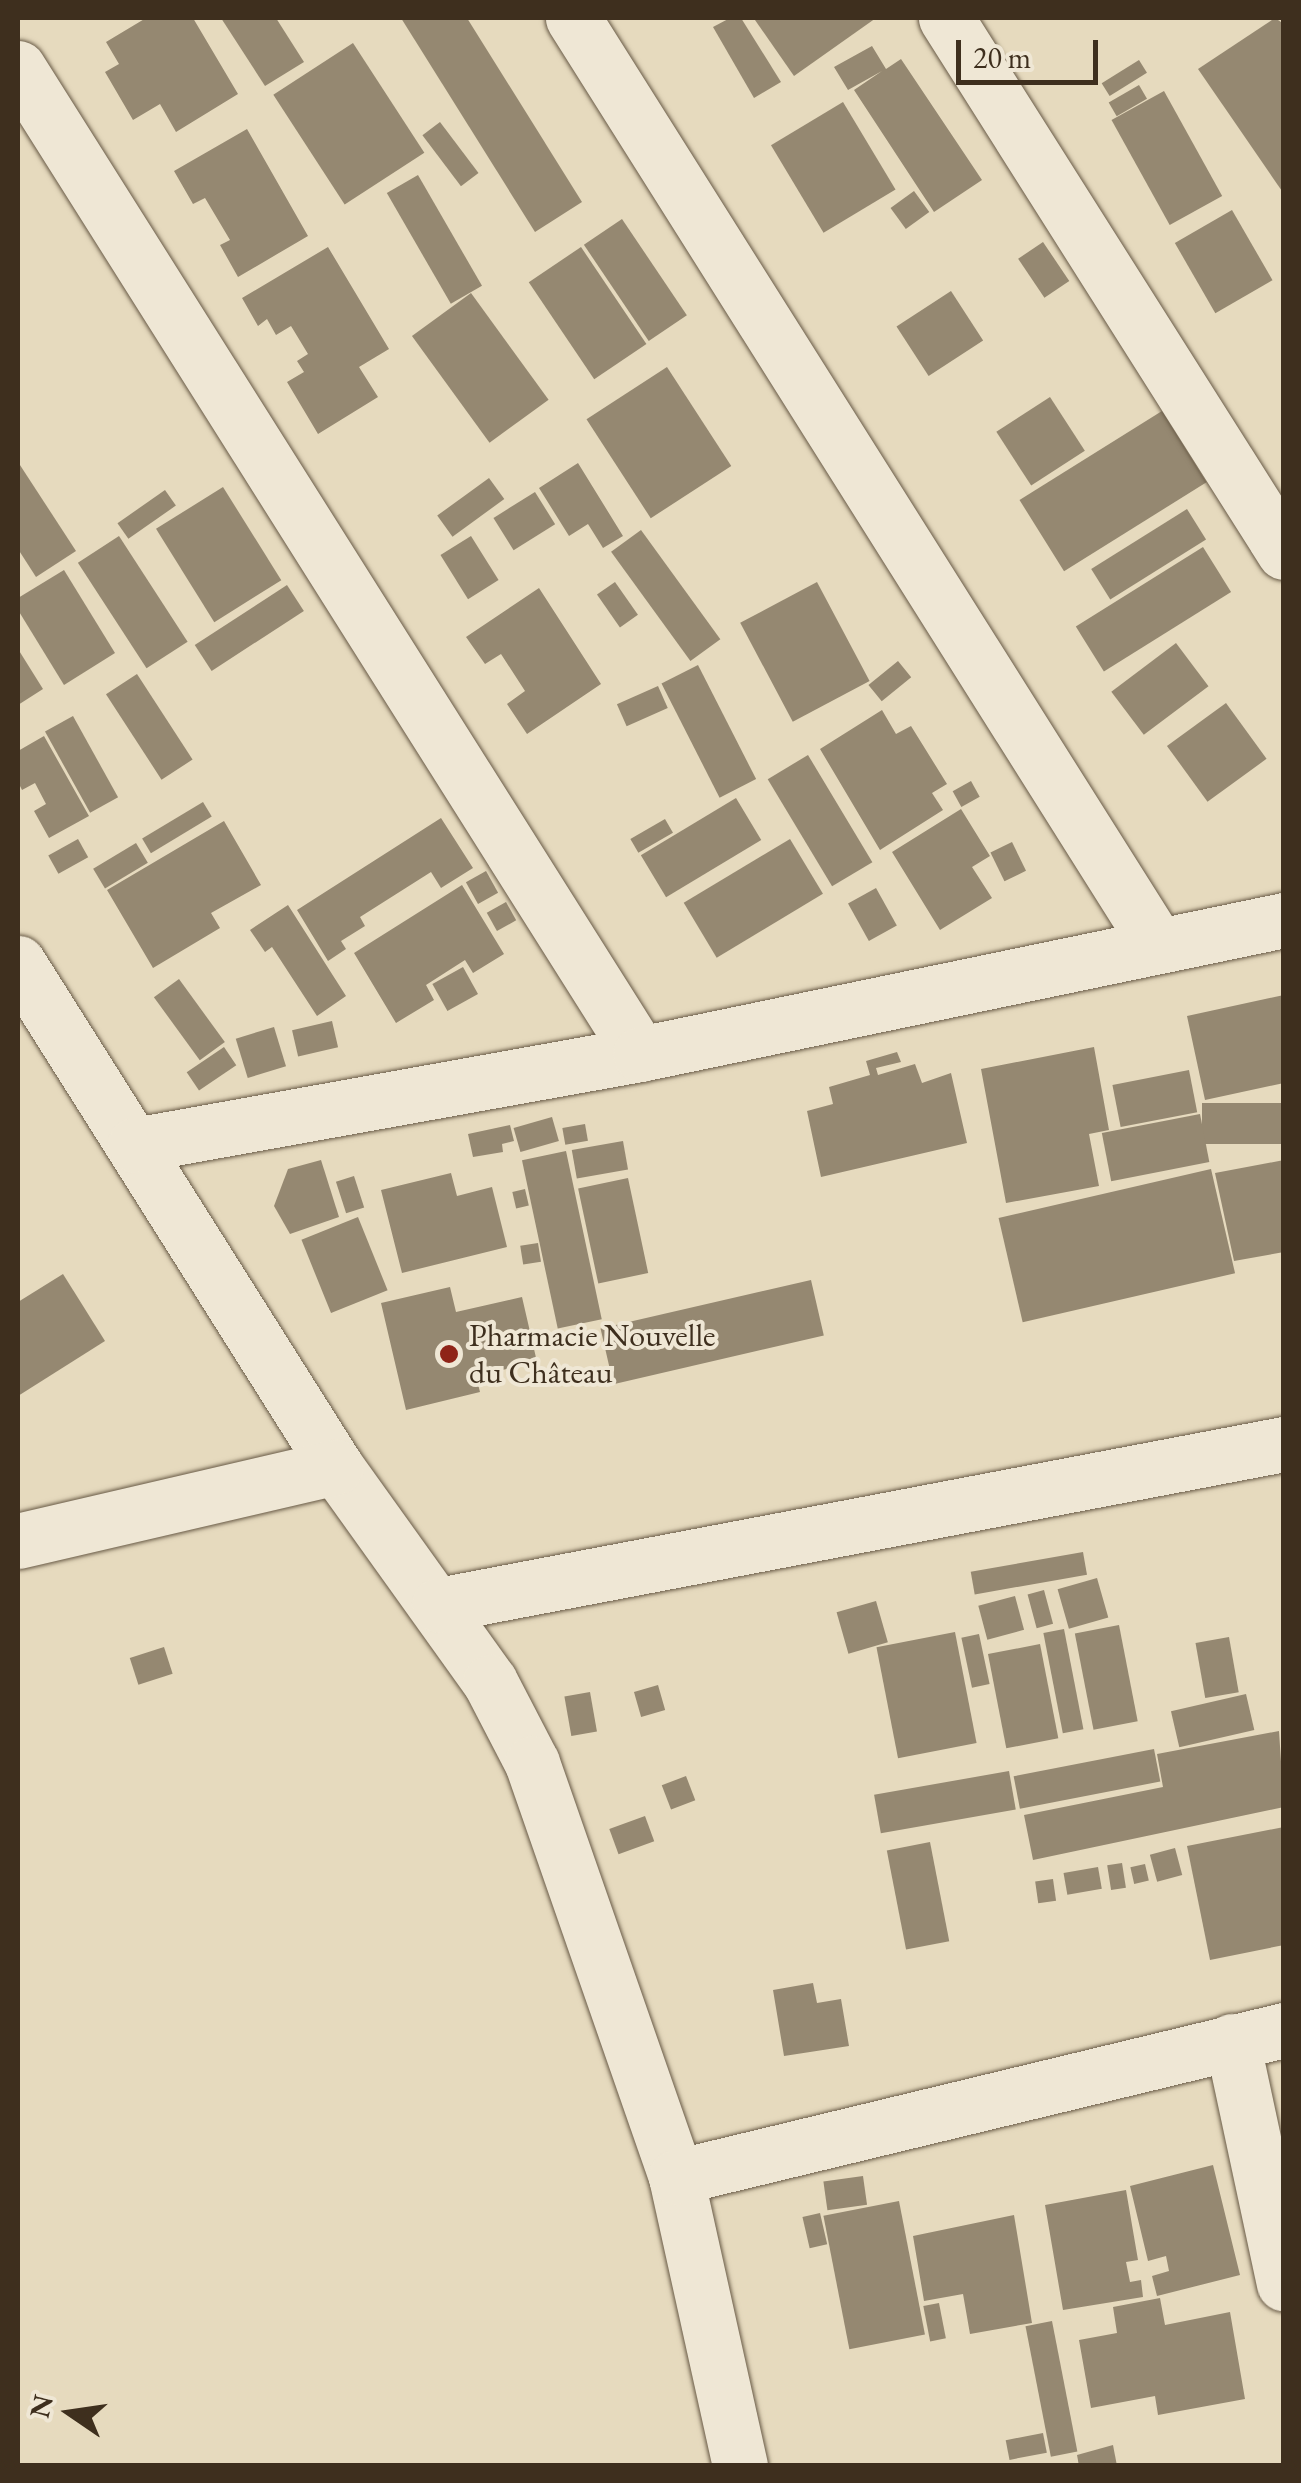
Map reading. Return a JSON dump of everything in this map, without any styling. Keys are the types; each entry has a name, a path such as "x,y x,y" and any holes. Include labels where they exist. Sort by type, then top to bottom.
{"street":[{"path":"573,18 1158,946"},
{"path":"946,18 1284,552"},
{"path":"18,68 640,1054"},
{"path":"135,1146 640,1054 1284,920"},
{"path":"18,963 336,1467 439,1605 490,1682 532,1762 676,2178 740,2466"},
{"path":"439,1605 1284,1444"},
{"path":"18,1541 336,1467"},
{"path":"676,2178 1258,2035 1284,2283"}],"building":[{"path":"146,18 193,18 238,94 176,132 160,104 133,120 105,72 119,64 106,42"},
{"path":"221,18 276,18 304,62 265,86"},
{"path":"401,18 467,18 582,202 535,232"},
{"path":"730,18 741,18 781,82 754,98 713,27"},
{"path":"876,18 794,76 755,20"},
{"path":"1275,18 1284,24 1284,194 1198,69"},
{"path":"353,43 424,153 345,205 273,95"},
{"path":"872,46 886,69 901,59 982,180 934,212 854,90 882,71 848,90 834,67"},
{"path":"1139,60 1147,73 1110,96 1102,83"},
{"path":"1139,85 1147,99 1117,116 1109,102"},
{"path":"1164,91 1222,196 1170,225 1112,120"},
{"path":"843,102 896,189 824,233 771,145"},
{"path":"440,122 479,173 461,186 422,135"},
{"path":"247,129 308,236 238,277 220,245 230,240 205,198 193,204 174,171"},
{"path":"418,175 482,286 451,304 387,193"},
{"path":"914,191 929,212 906,229 891,208"},
{"path":"1232,210 1272,280 1215,313 1175,243"},
{"path":"622,219 687,315 649,341 584,245"},
{"path":"1043,242 1069,281 1044,298 1018,259"},
{"path":"328,247 389,349 359,367 378,397 318,434 287,382 304,372 297,361 308,354 291,326 276,335 267,319 258,326 242,298"},
{"path":"581,247 646,344 594,379 529,282"},
{"path":"951,291 983,340 929,376 896,326"},
{"path":"471,293 549,400 490,443 412,336"},
{"path":"667,367 731,466 651,518 586,419"},
{"path":"1050,397 1085,451 1031,486 996,432"},
{"path":"1162,411 1207,482 1064,571 1020,500"},
{"path":"18,462 76,551 36,577 18,549"},
{"path":"578,463 623,536 603,548 588,524 569,536 539,488"},
{"path":"489,478 504,499 453,537 437,516"},
{"path":"223,487 281,580 214,622 156,529"},
{"path":"165,490 176,506 128,539 117,523"},
{"path":"535,492 555,524 514,550 493,518"},
{"path":"1187,509 1206,540 1110,599 1091,569"},
{"path":"641,530 720,639 690,661 611,552"},
{"path":"119,536 188,642 147,668 78,563"},
{"path":"471,536 499,580 468,599 440,555"},
{"path":"1203,547 1231,592 1104,671 1076,626"},
{"path":"64,570 115,653 64,685 18,610 18,598"},
{"path":"615,582 638,615 620,627 597,595"},
{"path":"817,582 870,681 793,722 740,623"},
{"path":"287,585 304,611 212,671 195,645"},
{"path":"539,588 601,684 527,734 507,704 525,691 501,654 485,664 466,637"},
{"path":"1176,643 1208,686 1144,735 1111,692"},
{"path":"18,649 43,689 18,705"},
{"path":"898,661 911,677 882,701 868,685"},
{"path":"698,665 756,779 720,798 661,684"},
{"path":"137,674 193,760 162,780 106,694"},
{"path":"658,686 668,708 627,726 617,704"},
{"path":"1226,703 1267,759 1207,802 1167,746"},
{"path":"882,710 896,734 911,726 947,784 932,793 943,810 880,850 820,749"},
{"path":"73,716 118,797 90,813 45,732"},
{"path":"44,736 89,816 49,838 34,811 46,804 35,783 22,790 18,782 18,751"},
{"path":"808,755 872,862 832,886 768,779"},
{"path":"971,781 980,797 961,807 953,791"},
{"path":"736,798 761,840 666,897 641,855"},
{"path":"203,802 212,817 151,853 142,839"},
{"path":"961,809 990,856 972,867 992,898 940,930 892,852"},
{"path":"441,818 473,868 441,888 431,872 360,917 365,926 341,941 346,949 328,961 297,910"},
{"path":"665,819 673,833 638,853 630,839"},
{"path":"224,821 261,885 211,913 220,928 153,968 107,890"},
{"path":"78,839 88,857 58,874 48,855"},
{"path":"790,839 823,894 717,958 684,903"},
{"path":"1012,842 1026,871 1004,881 990,853"},
{"path":"136,843 148,863 105,888 93,869"},
{"path":"486,871 498,893 478,904 466,882"},
{"path":"462,885 504,954 473,973 465,960 426,985 434,1000 396,1023 354,953"},
{"path":"876,888 897,926 869,941 848,904"},
{"path":"506,902 516,920 497,931 487,913"},
{"path":"288,905 346,996 317,1016 272,947 265,952 250,930"},
{"path":"463,967 478,994 447,1011 432,984"},
{"path":"179,979 225,1042 200,1060 154,997"},
{"path":"1284,995 1284,1083 1205,1100 1187,1016"},
{"path":"332,1021 338,1047 298,1057 292,1030"},
{"path":"274,1027 286,1066 248,1078 236,1039"},
{"path":"224,1047 236,1065 199,1090 187,1072"},
{"path":"1094,1047 1109,1130 1089,1134 1099,1186 1006,1203 981,1069"},
{"path":"897,1052 901,1062 876,1068 878,1075 915,1064 922,1083 951,1073 967,1143 821,1177 807,1111 833,1104 829,1087 870,1075 866,1061"},
{"path":"1189,1070 1197,1112 1121,1127 1112,1085"},
{"path":"1202,1103 1284,1103 1284,1144 1202,1144"},
{"path":"1200,1114 1209,1162 1111,1181 1102,1133"},
{"path":"552,1117 559,1141 520,1152 514,1128"},
{"path":"585,1124 588,1141 565,1145 562,1128"},
{"path":"510,1125 514,1141 502,1144 503,1152 473,1157 468,1134"},
{"path":"623,1141 628,1170 577,1179 572,1150"},
{"path":"566,1151 602,1319 558,1329 522,1160"},
{"path":"321,1160 339,1217 290,1234 274,1206 288,1169"},
{"path":"1284,1160 1284,1252 1234,1261 1215,1173"},
{"path":"1211,1169 1235,1273 1023,1322 999,1218"},
{"path":"451,1173 457,1196 492,1187 507,1247 402,1273 381,1190"},
{"path":"354,1176 364,1207 346,1213 336,1182"},
{"path":"628,1178 648,1273 598,1283 578,1189"},
{"path":"525,1189 529,1206 516,1208 512,1192"},
{"path":"358,1217 388,1290 331,1313 301,1240"},
{"path":"538,1243 541,1262 523,1265 520,1246"},
{"path":"63,1274 105,1341 18,1396 18,1302"},
{"path":"811,1280 824,1336 613,1384 601,1329"},
{"path":"450,1287 456,1312 522,1297 537,1362 476,1376 480,1392 406,1410 381,1303"},
{"path":"1083,1552 1087,1575 975,1594 971,1572"},
{"path":"1097,1578 1108,1617 1069,1629 1058,1589"},
{"path":"1044,1590 1053,1624 1037,1628 1028,1594"},
{"path":"1015,1596 1024,1630 987,1640 978,1606"},
{"path":"876,1601 888,1642 848,1654 837,1612"},
{"path":"1119,1625 1138,1721 1094,1730 1075,1634"},
{"path":"1064,1629 1083,1729 1063,1733 1043,1633"},
{"path":"955,1632 977,1743 898,1758 876,1647"},
{"path":"979,1634 990,1684 972,1688 961,1638"},
{"path":"1229,1637 1239,1692 1205,1698 1196,1643"},
{"path":"1040,1644 1058,1738 1006,1748 988,1654"},
{"path":"164,1647 173,1674 138,1685 130,1658"},
{"path":"658,1685 665,1710 641,1717 634,1692"},
{"path":"590,1692 597,1731 571,1736 564,1697"},
{"path":"1246,1694 1254,1730 1179,1747 1171,1711"},
{"path":"1279,1731 1284,1807 1033,1860 1024,1815 1163,1787 1157,1754"},
{"path":"1154,1749 1160,1781 1020,1809 1014,1776"},
{"path":"1009,1771 1016,1809 881,1833 874,1795"},
{"path":"686,1776 695,1800 671,1810 662,1785"},
{"path":"645,1816 654,1841 619,1854 609,1829"},
{"path":"1284,1827 1284,1945 1210,1960 1187,1846"},
{"path":"930,1842 949,1941 906,1950 887,1850"},
{"path":"1175,1848 1182,1875 1157,1882 1150,1855"},
{"path":"1122,1863 1126,1888 1111,1890 1107,1865"},
{"path":"1145,1864 1149,1881 1134,1884 1130,1867"},
{"path":"1098,1867 1102,1889 1067,1895 1064,1873"},
{"path":"1053,1879 1056,1901 1038,1903 1035,1882"},
{"path":"813,1983 817,2003 841,1999 849,2046 784,2056 773,1990"},
{"path":"1213,2165 1240,2275 1157,2296 1152,2276 1169,2271 1166,2256 1148,2261 1130,2186"},
{"path":"863,2176 867,2205 827,2210 823,2182"},
{"path":"1126,2190 1138,2260 1126,2262 1130,2282 1141,2280 1143,2297 1063,2310 1045,2205"},
{"path":"899,2201 925,2335 849,2349 823,2216"},
{"path":"820,2213 827,2244 810,2248 802,2217"},
{"path":"1014,2215 1032,2323 970,2334 963,2294 924,2301 913,2236"},
{"path":"1160,2298 1165,2325 1230,2312 1245,2399 1158,2415 1155,2396 1091,2408 1079,2340 1117,2333 1113,2307"},
{"path":"939,2303 946,2338 930,2341 923,2306"},
{"path":"1052,2321 1077,2452 1051,2457 1025,2326"},
{"path":"1043,2433 1047,2453 1010,2460 1006,2440"},
{"path":"1113,2445 1117,2466 1079,2466 1077,2455"}],"place":[{"name":"Pharmacie Nouvelle du Château","path":"449,1354"}]}
